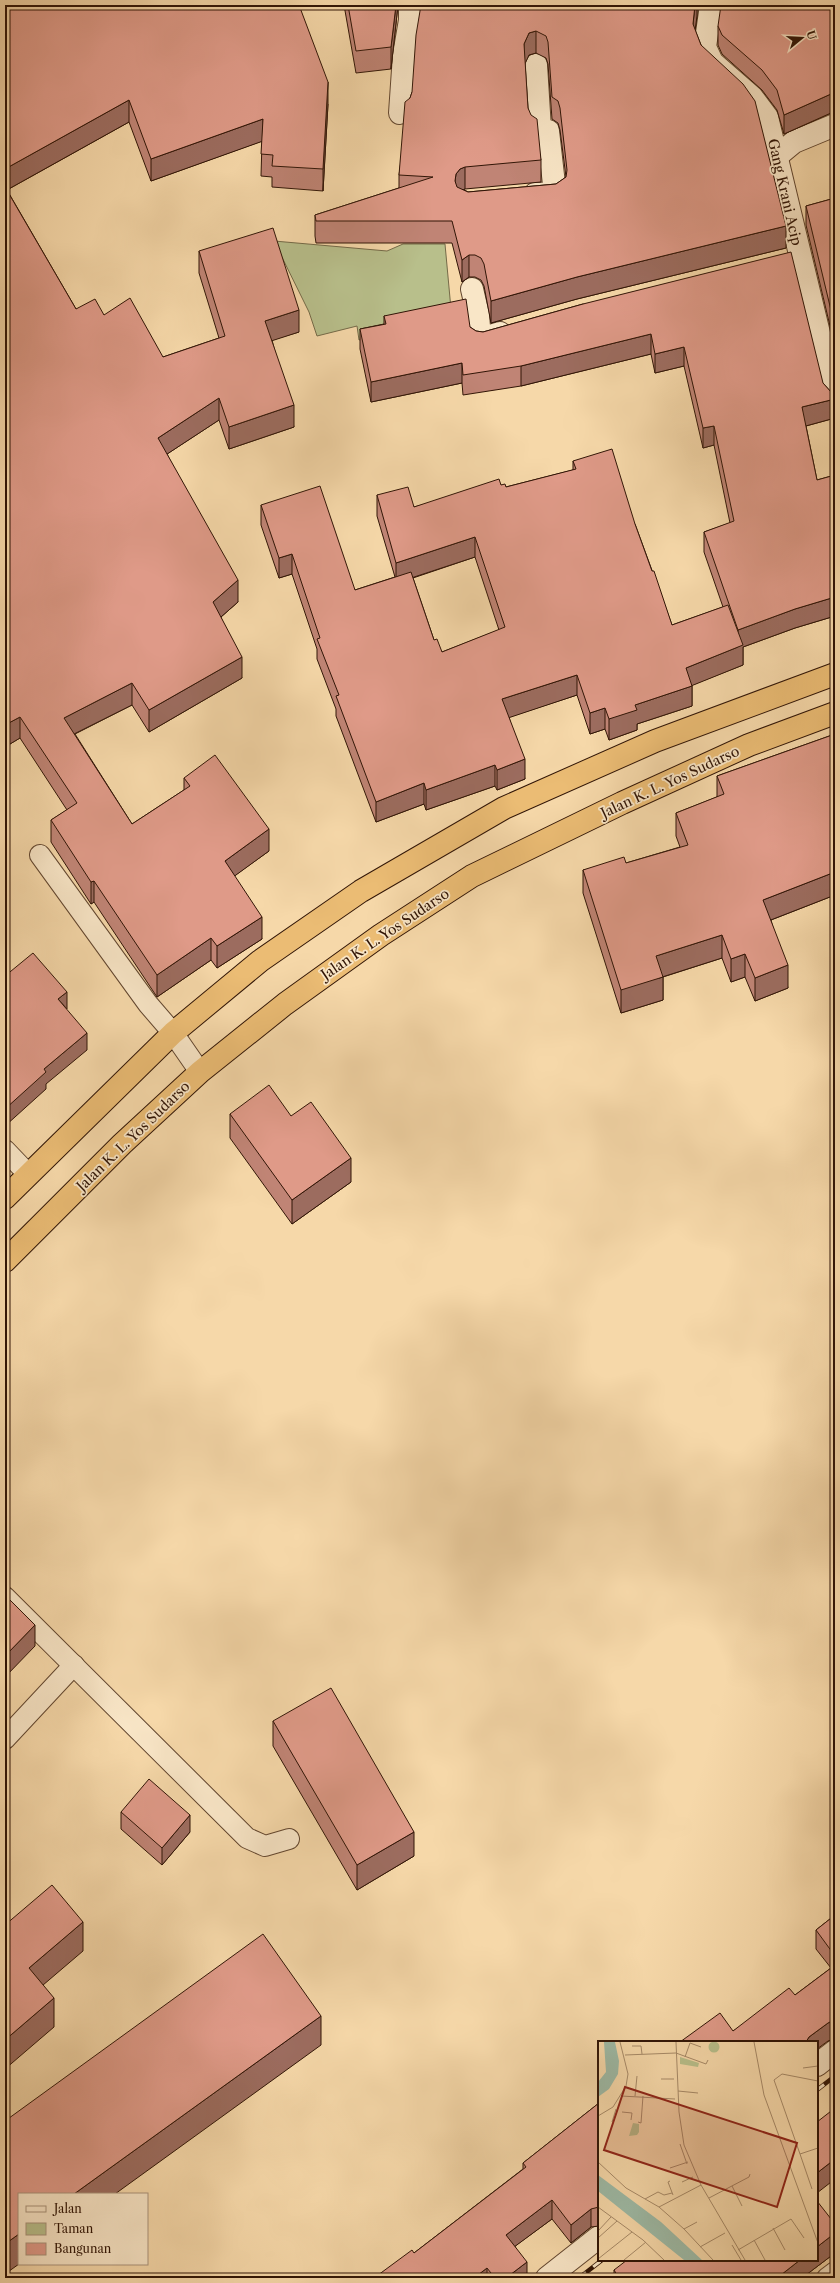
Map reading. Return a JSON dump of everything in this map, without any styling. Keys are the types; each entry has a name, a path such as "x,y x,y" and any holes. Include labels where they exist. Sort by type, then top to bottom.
{"highway":[{"path":"5,1198 173,1033 260,961 361,891 504,808 655,741 835,674"},
{"name":"Jalan K. L. Yos Sudarso","path":"5,1261 122,1144 200,1072 285,1004 375,939 472,876 622,803 749,745 835,713"}],"street":[{"path":"400,113 404,54 410,20 410,5"},
{"name":"Gang Krani Acip","path":"712,5 704,47 712,62 752,98 767,117 778,156 792,258 835,400"},
{"path":"518,196 555,193 548,131 540,129 536,65"},
{"path":"778,156 794,142 835,125"},
{"path":"472,289 478,315 480,339 522,327"},
{"path":"818,2064 835,2051"},
{"path":"547,2278 598,2238"}],"lane":[{"path":"40,855 148,1004 173,1033 200,1072"},
{"path":"5,1150 28,1174"},
{"path":"5,1597 247,1838 265,1846 289,1839"},
{"path":"5,1739 74,1665"},
{"path":"827,2278 835,2272"}],"green space":[{"path":"274,241 387,251 403,244 445,244 452,320 359,340 357,326 317,336 309,312"}],"building":[{"path":"5,5 299,5 328,82 323,169 272,166 273,155 261,154 263,119 151,159 129,100 5,169"},
{"path":"348,5 396,5 391,47 356,51"},
{"path":"421,5 528,5 529,7 535,9 541,8 545,5 695,5 693,24 701,45 743,84 755,101 786,226 577,277 491,301 484,264 481,258 475,255 469,255 462,260 452,221 316,221 315,215 433,177 399,175 405,102 410,98 412,92 416,35","holes":["536,31 546,36 548,42 552,97 558,101 560,108 567,170 566,177 556,184 468,192 457,187 455,181 456,174 460,169 465,167 541,160 537,119 531,115 528,108 524,44 529,33"]},
{"path":"721,5 835,5 835,94 831,94 784,115 777,90 762,70 722,35 718,26"},
{"path":"5,187 76,309 95,299 104,315 130,298 163,357 225,336 199,251 273,228 299,310 265,321 294,405 229,427 219,398 158,438 238,580 213,602 242,657 149,710 132,683 64,718 132,824 190,786 184,778 215,755 269,829 225,861 262,917 217,946 211,938 157,975 94,881 91,882 51,820 77,803 20,717 5,725"},
{"path":"835,198 835,327 806,206"},
{"path":"791,252 823,383 831,392 835,392 835,399 802,407 817,480 835,475 835,597 795,609 738,630 704,532 734,521 714,426 703,428 684,347 655,354 651,334 521,366 463,375 462,363 371,382 360,329 386,324 384,316 466,299 470,327 476,331 483,332 583,304"},
{"path":"612,449 635,524 652,571 654,571 672,625 728,605 743,645 686,668 692,686 635,705 637,710 609,719 605,708 590,713 577,675 502,699 525,759 497,770 495,765 426,790 424,783 376,802 336,696 339,695 317,639 320,638 292,554 279,558 261,505 320,486 355,590 411,572 434,640 437,639 442,652 505,627 475,537 396,563 377,495 408,487 414,507 499,479 501,485 505,484 506,487 576,469 573,461"},
{"path":"835,734 835,872 763,900 788,965 755,978 745,954 731,959 722,935 656,956 663,977 621,990 583,870 624,857 626,863 688,845 676,813 724,794 717,776"},
{"path":"33,953 67,992 58,999 87,1033 44,1069 46,1072 5,1109 5,976"},
{"path":"269,1085 291,1116 311,1102 351,1158 292,1200 230,1114"},
{"path":"5,1595 35,1625 5,1656"},
{"path":"331,1688 414,1832 357,1865 273,1721"},
{"path":"149,1779 190,1815 162,1848 121,1812"},
{"path":"52,1885 83,1922 29,1968 54,1998 5,2040 5,1925"},
{"path":"835,1915 835,1956 816,1930"},
{"path":"263,1934 321,2016 75,2193 18,2193 18,2235 5,2244 5,2121"},
{"path":"835,1965 835,2020 828,2023 809,2037 807,2041 681,2041 720,2013 733,2031 789,1988 795,1995"},
{"path":"598,2104 598,2207 591,2209 571,2225 552,2200 506,2235 527,2262 506,2278 495,2278 487,2268 474,2278 374,2278 412,2250 414,2253 526,2167 523,2163"},
{"path":"835,2108 835,2159 818,2172 818,2121"},
{"path":"818,2202 835,2224 835,2233 818,2246"},
{"path":"626,2261 799,2261 777,2278 619,2278 614,2270"}],"railway":[{"path":"818,2089 835,2076"},
{"path":"579,2278 601,2261"}]}
